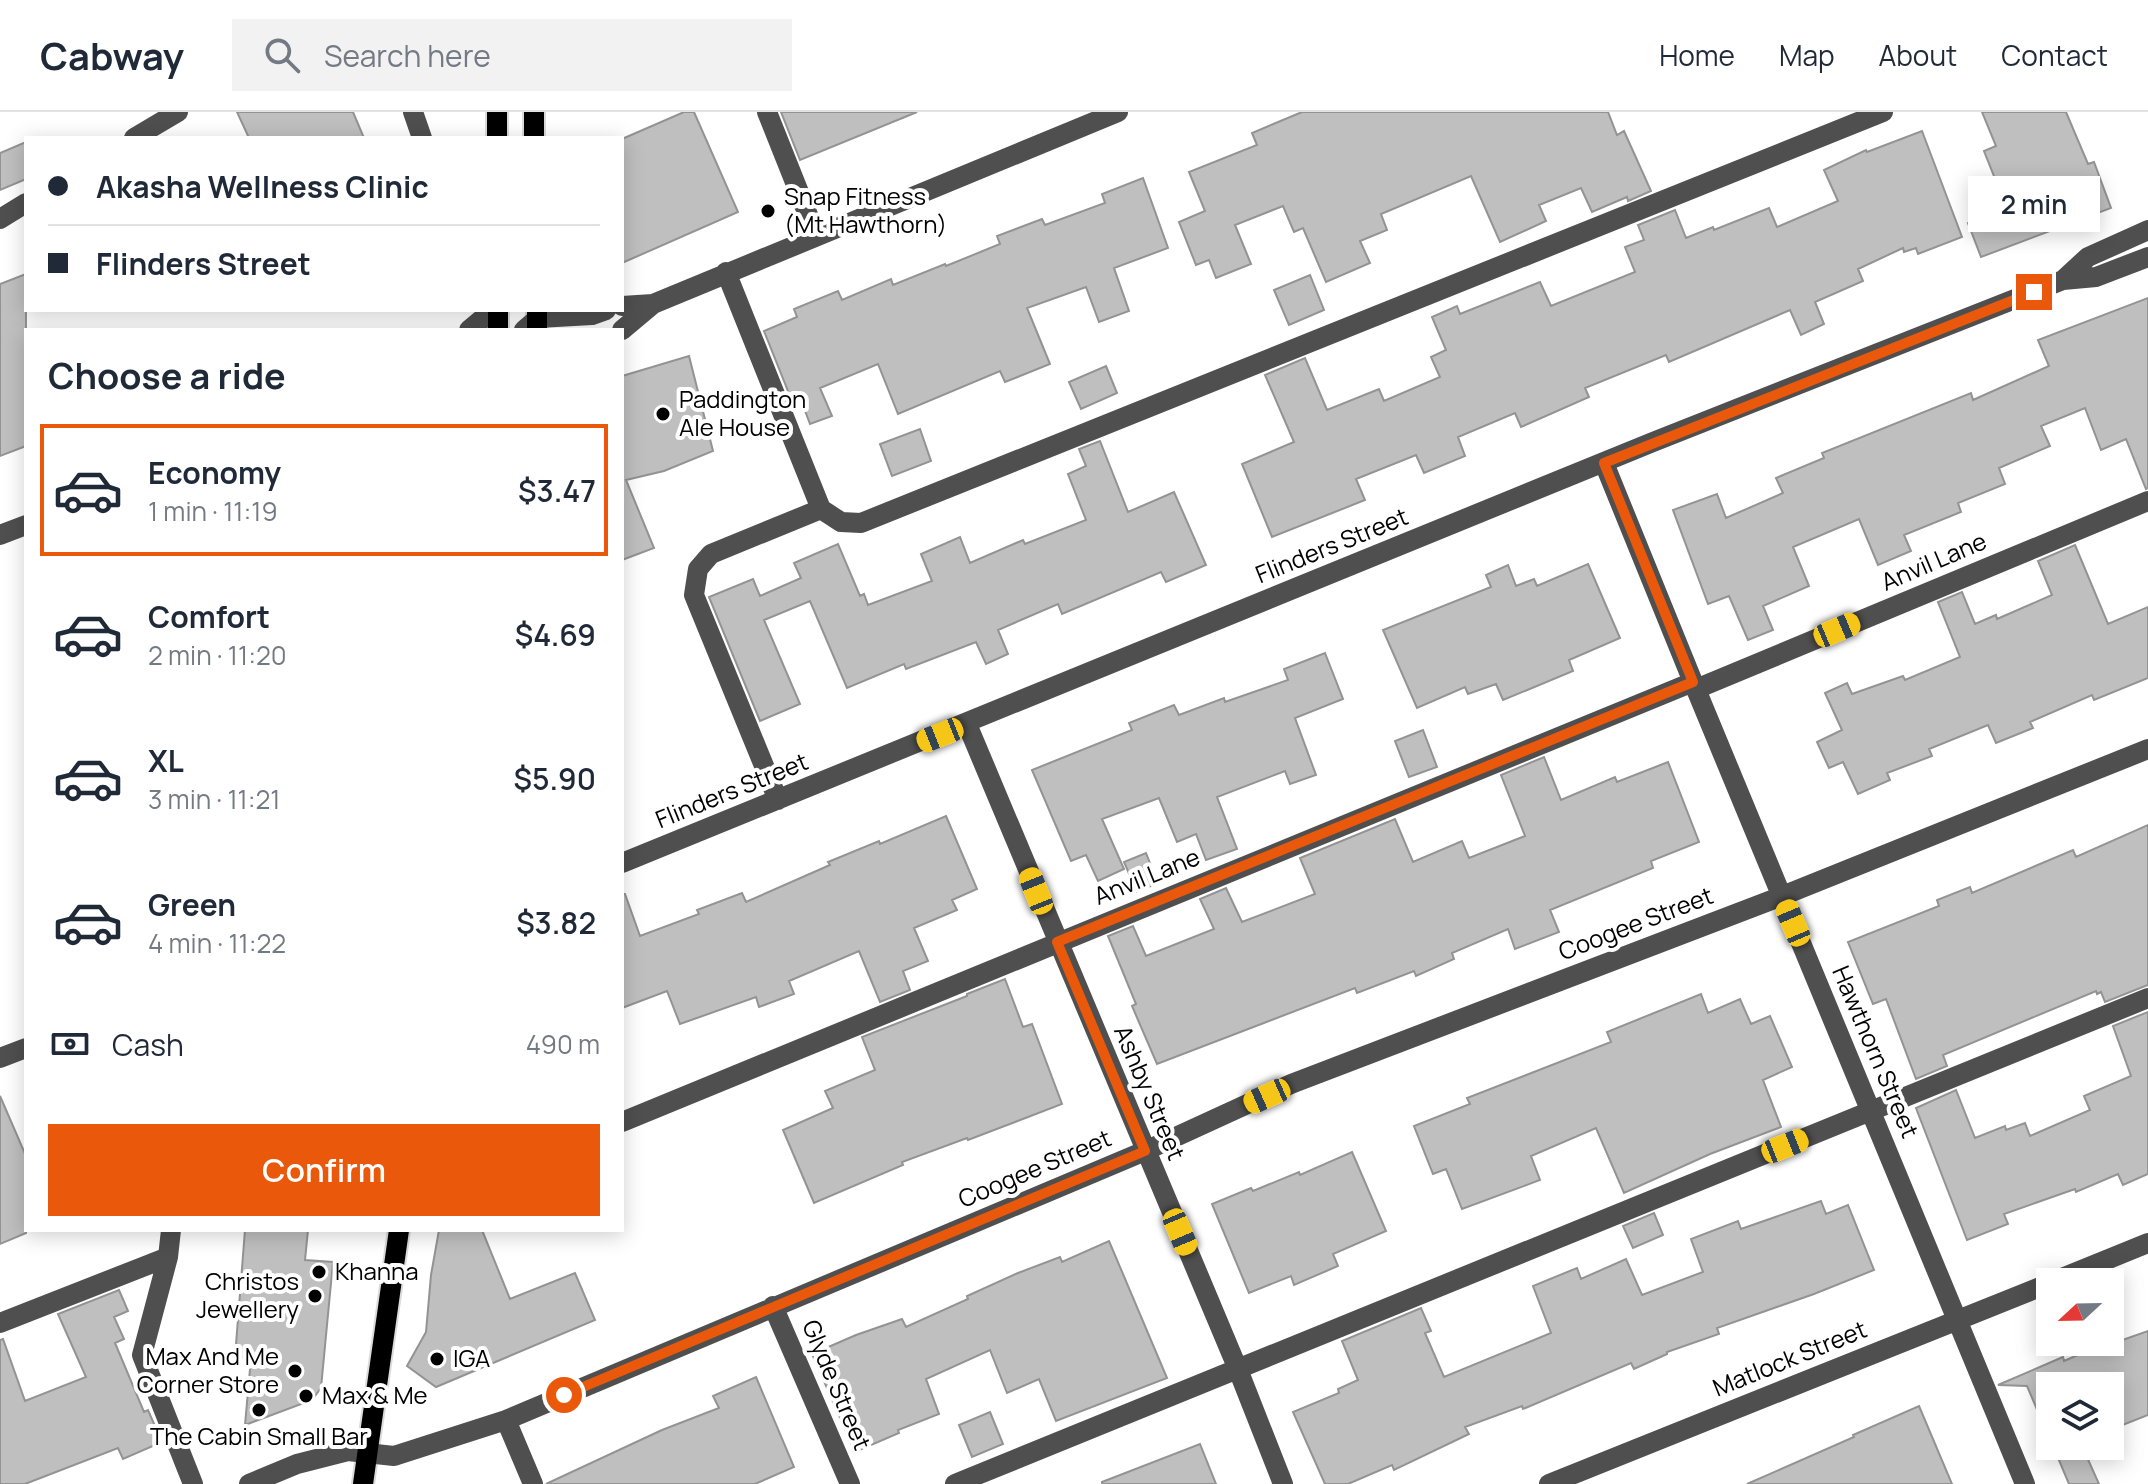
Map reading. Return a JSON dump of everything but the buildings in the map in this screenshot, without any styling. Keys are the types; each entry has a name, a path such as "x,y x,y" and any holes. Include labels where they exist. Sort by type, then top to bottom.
{"main road":[{"path":"497,112 497,136"},
{"path":"534,112 534,136"},
{"path":"363,1484 399,1232"}],"street":[{"path":"137,136 178,112"},
{"path":"413,112 421,136"},
{"path":"767,112 816,235"},
{"path":"624,328 653,304 726,272 1118,112"},
{"path":"726,272 821,509 841,522 861,523 1883,112"},
{"path":"0,219 24,204"},
{"name":"Flinders Street","path":"2063,280 2088,257 2148,230"},
{"name":"Flinders Street","path":"624,862 1604,463 2063,280 2096,277 2148,257"},
{"path":"624,306 653,304"},
{"path":"472,328 493,312"},
{"path":"534,322 600,312"},
{"name":"Hawthorn Street","path":"1604,463 2025,1484"},
{"name":"Anvil Lane","path":"624,1121 1057,942 2148,501"},
{"path":"778,800 694,595 698,569 711,554 821,509"},
{"path":"0,535 24,526"},
{"name":"Ashby Street","path":"967,724 1237,1367 1283,1484"},
{"name":"Coogee Street","path":"249,1484 297,1464 348,1451 394,1456 506,1420 1145,1151 1291,1084 1782,896 2148,749"},
{"path":"955,1484 2148,998"},
{"path":"0,1058 24,1049"},
{"path":"171,1232 168,1257 142,1355 193,1484"},
{"name":"Matlock Street","path":"2086,1268 2148,1243"},
{"path":"0,1323 168,1257"},
{"name":"Matlock Street","path":"1549,1484 2036,1288"},
{"name":"Glyde Street","path":"773,1306 850,1484"},
{"path":"506,1420 533,1484"}],"place":[{"name":"Snap Fitness (Mt Hawthorn)","path":"768,211"},
{"name":"Paddington Ale House","path":"663,414"},
{"name":"Khanna","path":"319,1272"},
{"name":"Christos Jewellery","path":"315,1296"},
{"name":"IGA","path":"437,1359"},
{"name":"Max And Me Corner Store","path":"295,1371"},
{"name":"Max & Me","path":"306,1396"},
{"name":"The Cabin Small Bar","path":"259,1410"}],"route":[{"path":"564,1395 1145,1151 1057,942 1693,682 1604,463 2034,292"}]}
